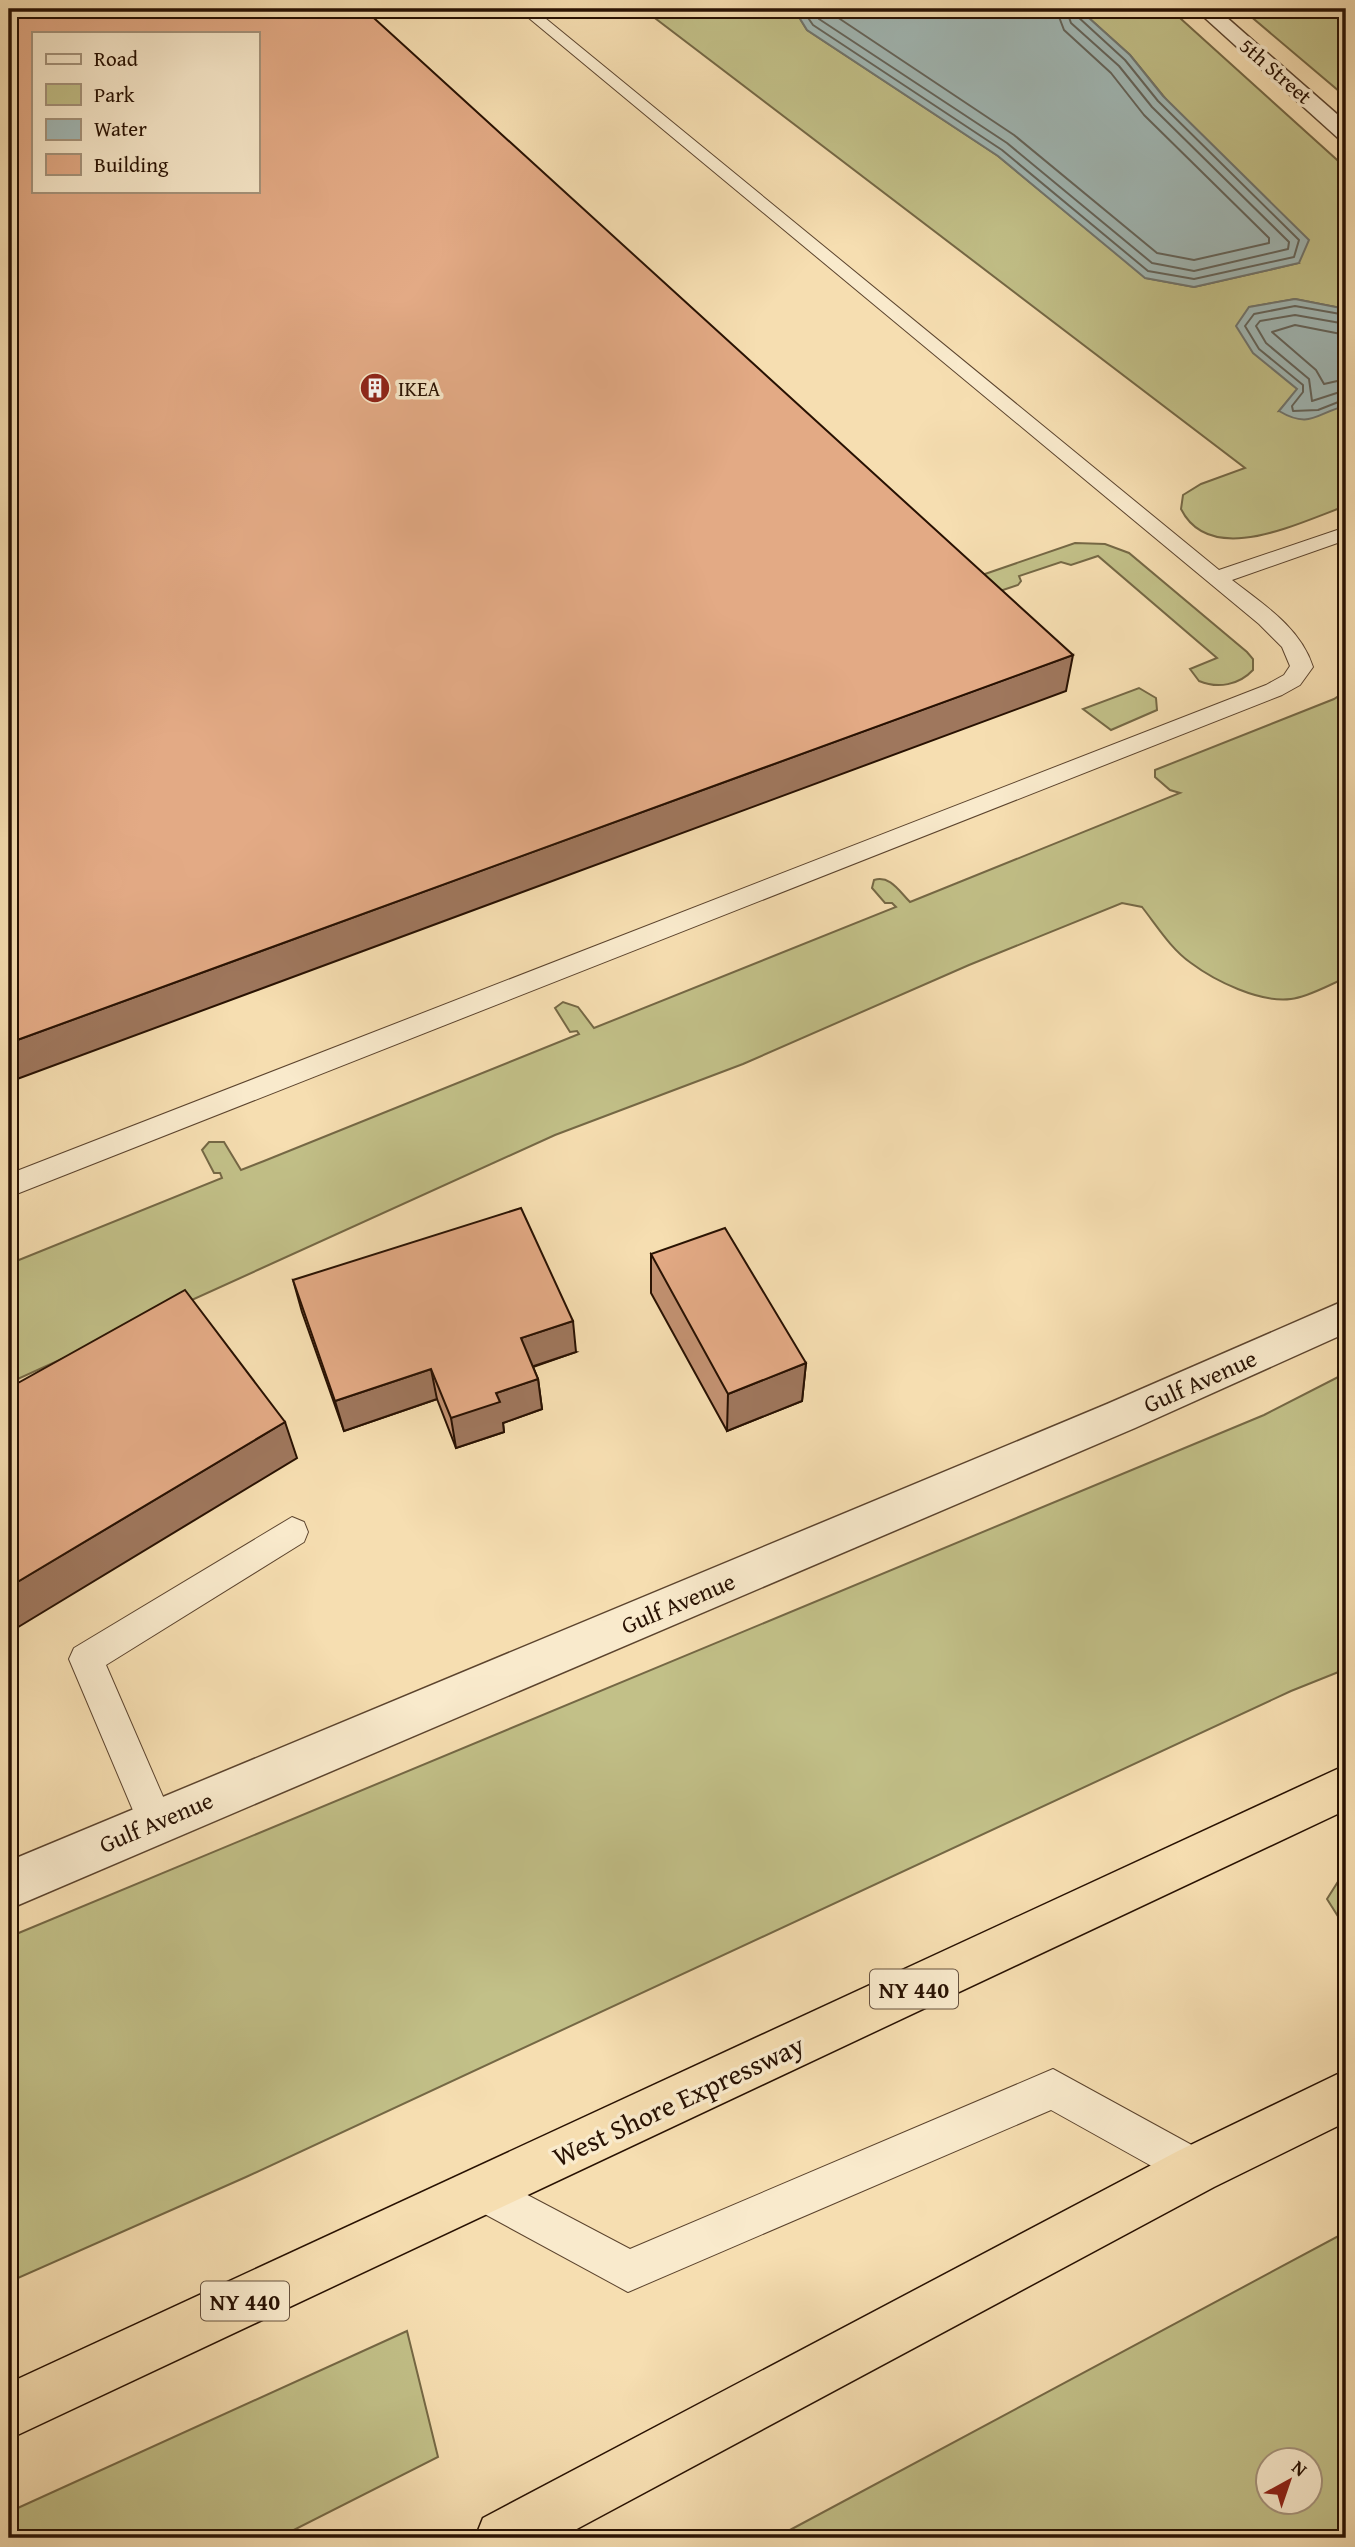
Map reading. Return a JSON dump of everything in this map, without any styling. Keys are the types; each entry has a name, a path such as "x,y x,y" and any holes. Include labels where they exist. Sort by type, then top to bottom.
{"highway":[{"name":"West Shore Expressway","path":"9,2411 1346,1787"},
{"path":"503,2538 1196,2169 1346,2095"}],"street":[{"name":"5th Street","path":"1205,9 1346,133"},
{"name":"Gulf Avenue","path":"9,1885 1121,1416 1346,1317"}],"lane":[{"path":"9,1186 1274,691 1292,680 1302,667 1298,653 1285,636 525,9"},
{"path":"1216,578 1346,533"},
{"path":"156,1822 86,1659 292,1532"},
{"path":"482,2191 628,2271 1053,2089 1196,2169"}],"green space":[{"path":"643,9 794,9 807,30 998,156 1146,278 1194,287 1299,263 1130,55 1079,9 1170,9 1346,168 1346,309 1295,299 1250,307 1254,353 1298,389 1279,411 1346,406 1346,506 1258,536 1213,536 1195,527 1181,509 1183,495 1201,484 1245,468"},
{"path":"1242,9 1346,9 1346,97"},
{"path":"1075,543 1105,544 1129,553 1247,652 1253,659 1253,670 1228,684 1213,685 1199,681 1190,669 1217,658 1098,556 1071,565 1061,562 1019,576 1021,581 1018,585 970,601 953,585"},
{"path":"1139,688 1156,698 1157,710 1111,730 1083,709"},
{"path":"1346,691 1346,978 1298,998 1266,998 1252,994 1212,977 1191,963 1171,944 1142,907 1122,903 969,965 743,1064 555,1135 9,1383 9,1264 222,1178 220,1173 214,1173 202,1150 209,1142 224,1142 241,1170 264,1161 579,1034 577,1031 570,1032 555,1008 563,1002 578,1007 594,1028 896,907 892,903 885,903 872,888 874,880 890,882 910,902 1180,793 1170,790 1155,777 1155,770 1334,699"},
{"path":"1346,1373 1346,1669 1291,1691 246,2177 9,2282 9,1937 1264,1415"},
{"path":"1346,1869 1346,1929 1327,1899"},
{"path":"1346,2232 1346,2538 775,2538"},
{"path":"407,2331 438,2457 278,2538 9,2538 9,2512"}],"water":[{"path":"794,9 1079,9 1130,55 1163,96 1309,240 1299,263 1194,287 1145,278 998,156 807,30"},
{"path":"1295,299 1346,309 1346,406 1307,419 1299,419 1279,411 1297,389 1253,353 1236,326 1249,307"}],"building":[{"name":"IKEA","path":"9,9 364,9 1073,655 9,1043"},
{"path":"521,1208 573,1321 521,1338 538,1379 496,1393 500,1402 451,1418 431,1369 335,1401 293,1280"},
{"path":"725,1228 806,1363 728,1394 651,1254"},
{"path":"185,1290 285,1422 9,1587 9,1388"}],"place":[{"name":"IKEA","path":"375,388"}]}
